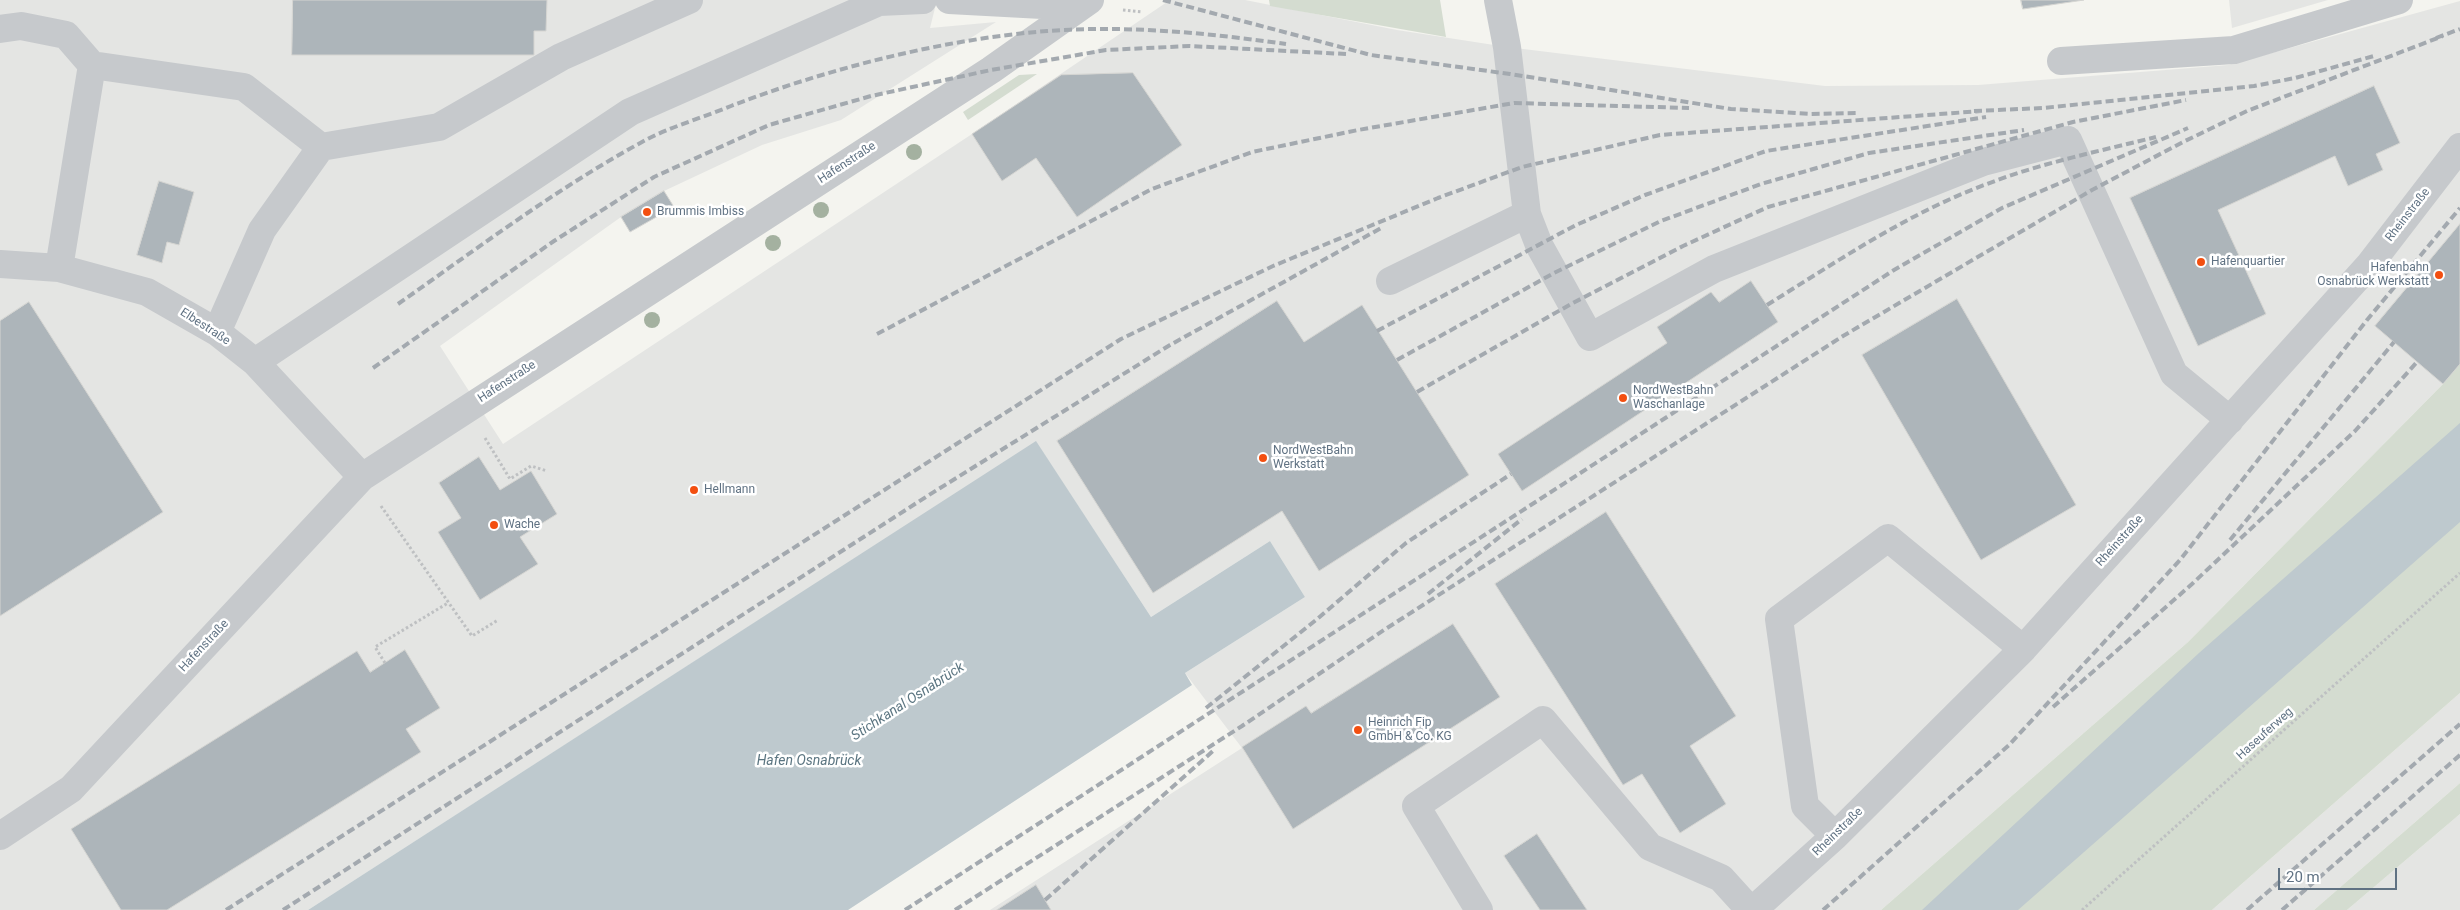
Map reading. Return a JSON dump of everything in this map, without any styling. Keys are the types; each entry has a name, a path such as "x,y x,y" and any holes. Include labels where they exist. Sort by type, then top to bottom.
{"street":[{"path":"217,332 262,230 321,146 439,127 561,57 689,0"},
{"path":"255,362 630,112 876,1 923,0"},
{"name":"Hafenstraße","path":"949,0 1085,3"},
{"path":"1498,0 1507,47 1527,214 1539,245 1590,337 1714,269 1983,162 2068,140 2174,374 2230,420"},
{"path":"2061,60 2234,50 2399,0"},
{"name":"Hafenstraße","path":"0,836 71,789 362,477 991,70 1085,3"},
{"path":"0,29 21,26 66,35 92,65 244,87 321,146"},
{"path":"59,268 92,65"},
{"name":"Rheinstraße","path":"1752,910 1835,836 2023,649 2370,264 2460,147"},
{"path":"1390,281 1527,214"},
{"name":"Elbestraße","path":"0,264 59,268 147,292 217,332 255,362 362,477"},
{"path":"1835,836 1805,806 1779,619 1888,538 2023,649"},
{"path":"1479,910 1416,806 1543,720 1650,847 1721,878 1752,910"}],"path":[{"path":"485,438 510,479 531,466 547,471"},
{"path":"362,477 472,636 498,620"},
{"name":"Haseuferweg","path":"2082,910 2460,573"},
{"path":"385,663 375,647 448,602"}],"shaded area":[{"path":"0,0 937,0 930,28 996,22 841,120 762,145 664,191 621,217 440,346 503,444 972,134 1170,0 1245,0 1397,30 1507,47 1825,86 1978,85 2228,65 2460,1 2460,364 2443,384 2188,642 1881,910 990,910 1242,748 1185,673 1305,597 1270,541 1151,617 1036,442 308,910 0,910"},
{"path":"1269,0 1440,0 1446,37 1270,6"},
{"path":"2229,0 2328,0 2232,28"},
{"path":"1037,74 968,120 963,112 1019,75"},
{"path":"2460,364 2460,693 2212,910 1881,910 2188,642 2443,384"},
{"path":"2460,693 2460,783 2314,910 2212,910"},
{"path":"2460,783 2460,814 2347,910 2314,910"},
{"path":"2460,814 2460,910 2347,910"}],"water":[{"path":"2460,423 2460,522 2018,910 1922,910 2199,653"},
{"name":"Hafen Osnabrück","path":"1036,441 1151,617 1270,541 1305,597 1185,673 1192,685 848,910 308,910"}],"building":[{"path":"293,0 547,0 546,31 534,31 534,55 292,55"},
{"path":"2021,0 2084,0 2023,9"},
{"path":"1133,73 1182,145 1077,217 1036,158 1002,181 972,134 1061,75"},
{"name":"Hafenquartier","path":"2374,86 2400,143 2376,154 2383,170 2348,186 2335,156 2218,210 2266,314 2198,346 2130,198"},
{"path":"159,181 194,192 179,245 167,242 162,263 137,255"},
{"name":"Brummis Imbiss","path":"664,191 674,207 630,232 621,217"},
{"name":"Hafenbahn Osnabrück Werkstatt","path":"2460,224 2460,364 2443,384 2375,326"},
{"name":"NordWestBahn Waschanlage","path":"1751,281 1778,322 1522,491 1498,454 1667,343 1657,327 1711,292 1719,302"},
{"path":"1957,299 2076,505 1981,560 1862,355"},
{"name":"NordWestBahn Werkstatt","path":"1277,301 1304,342 1362,305 1469,475 1319,571 1282,511 1153,593 1057,441"},
{"path":"29,302 163,512 0,616 0,321"},
{"name":"Wache","path":"479,457 500,490 531,471 557,514 520,537 538,564 480,600 438,532 461,518 439,483"},
{"path":"1606,512 1736,716 1690,746 1726,804 1680,833 1642,774 1623,785 1495,584"},
{"name":"Heinrich Fip GmbH & Co. KG","path":"1453,624 1500,697 1293,829 1242,747 1306,706 1311,713"},
{"path":"405,650 440,708 406,729 421,752 167,910 121,910 71,829 357,651 370,672"},
{"path":"1537,834 1587,910 1540,910 1504,856"},
{"path":"1036,885 1051,910 997,910"}],"railway":[{"path":"1163,0 1371,55 1510,74 1731,109 1810,114 1859,113"},
{"path":"398,304 548,199 642,142 674,127 768,92 846,68 927,48 967,41 1008,35 1077,29 1167,31 1227,36 1286,44"},
{"path":"2436,38 2460,29"},
{"path":"955,910 1242,726 1384,630 1843,336 2092,190 2183,142 2247,111 2443,36"},
{"path":"373,368 554,241 654,177 769,125 871,96 991,70 1106,50 1190,46 1346,54"},
{"path":"1974,111 2043,108 2254,86 2295,78 2374,56"},
{"path":"1417,392 1571,304 1683,246 1768,207 2073,122 2186,100"},
{"path":"877,334 1152,189 1252,152 1358,130 1514,103 1689,108"},
{"path":"226,910 1121,339 1273,266 1438,198 1522,167 1660,135 1981,111"},
{"path":"1377,331 1576,225 1645,195 1766,151 1986,117"},
{"path":"905,910 1894,270 2002,208 2188,128"},
{"path":"1397,360 1554,273 1661,221 1761,184 1869,153 2024,130"},
{"path":"1767,305 1901,223 1958,196 2028,170 2156,137"},
{"path":"1823,910 2009,745 2180,560 2367,320 2460,208"},
{"path":"283,910 929,495 1170,345 1383,227"},
{"path":"2230,540 2394,342"},
{"path":"2053,707 2192,584 2355,431 2417,362"},
{"path":"1206,708 1316,620 1406,543 1511,474"},
{"path":"1428,594 1522,519"},
{"path":"2247,910 2460,724"},
{"path":"1045,900 1213,751"},
{"path":"2282,910 2460,755"}],"place":[{"name":"Brummis Imbiss","path":"647,212"},
{"name":"Hafenquartier","path":"2201,262"},
{"name":"Hafenbahn Osnabrück Werkstatt","path":"2439,275"},
{"name":"NordWestBahn Waschanlage","path":"1623,398"},
{"name":"NordWestBahn Werkstatt","path":"1263,458"},
{"name":"Hellmann","path":"694,490"},
{"name":"Wache","path":"494,525"},
{"name":"Heinrich Fip GmbH & Co. KG","path":"1358,730"}],"water label":[{"name":"Stichkanal Osnabrück","path":"908,702"}]}
